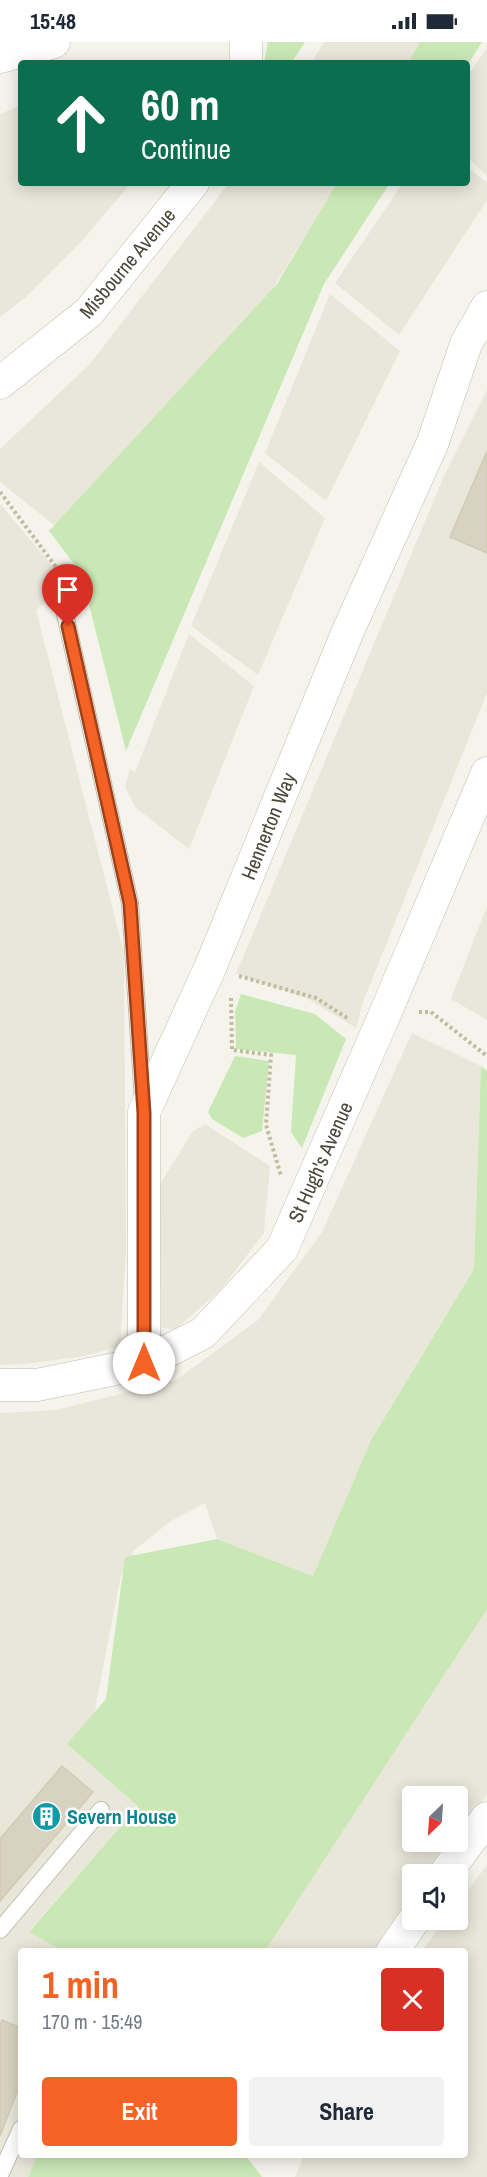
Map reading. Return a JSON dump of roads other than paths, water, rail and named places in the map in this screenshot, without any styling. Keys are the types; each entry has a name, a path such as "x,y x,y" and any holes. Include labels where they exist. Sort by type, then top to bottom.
{"street":[{"path":"0,57 54,42"},
{"path":"246,42 246,60"},
{"name":"Misbourne Avenue","path":"0,383 89,312 192,186"},
{"name":"Hennerton Way","path":"144,1363 144,1113 210,968 348,631 433,442 466,344 487,307"},
{"name":"St Hugh's Avenue","path":"0,1385 37,1385 144,1363 203,1333 282,1249 487,773"},
{"path":"452,1864 487,1818"},
{"path":"395,1948 407,1930"}],"lane":[{"path":"63,604 130,903 144,1113"},
{"path":"0,1930 101,1810"},
{"path":"0,2175 18,2136"}],"place":[{"name":"Severn House","path":"46,1816"}]}
